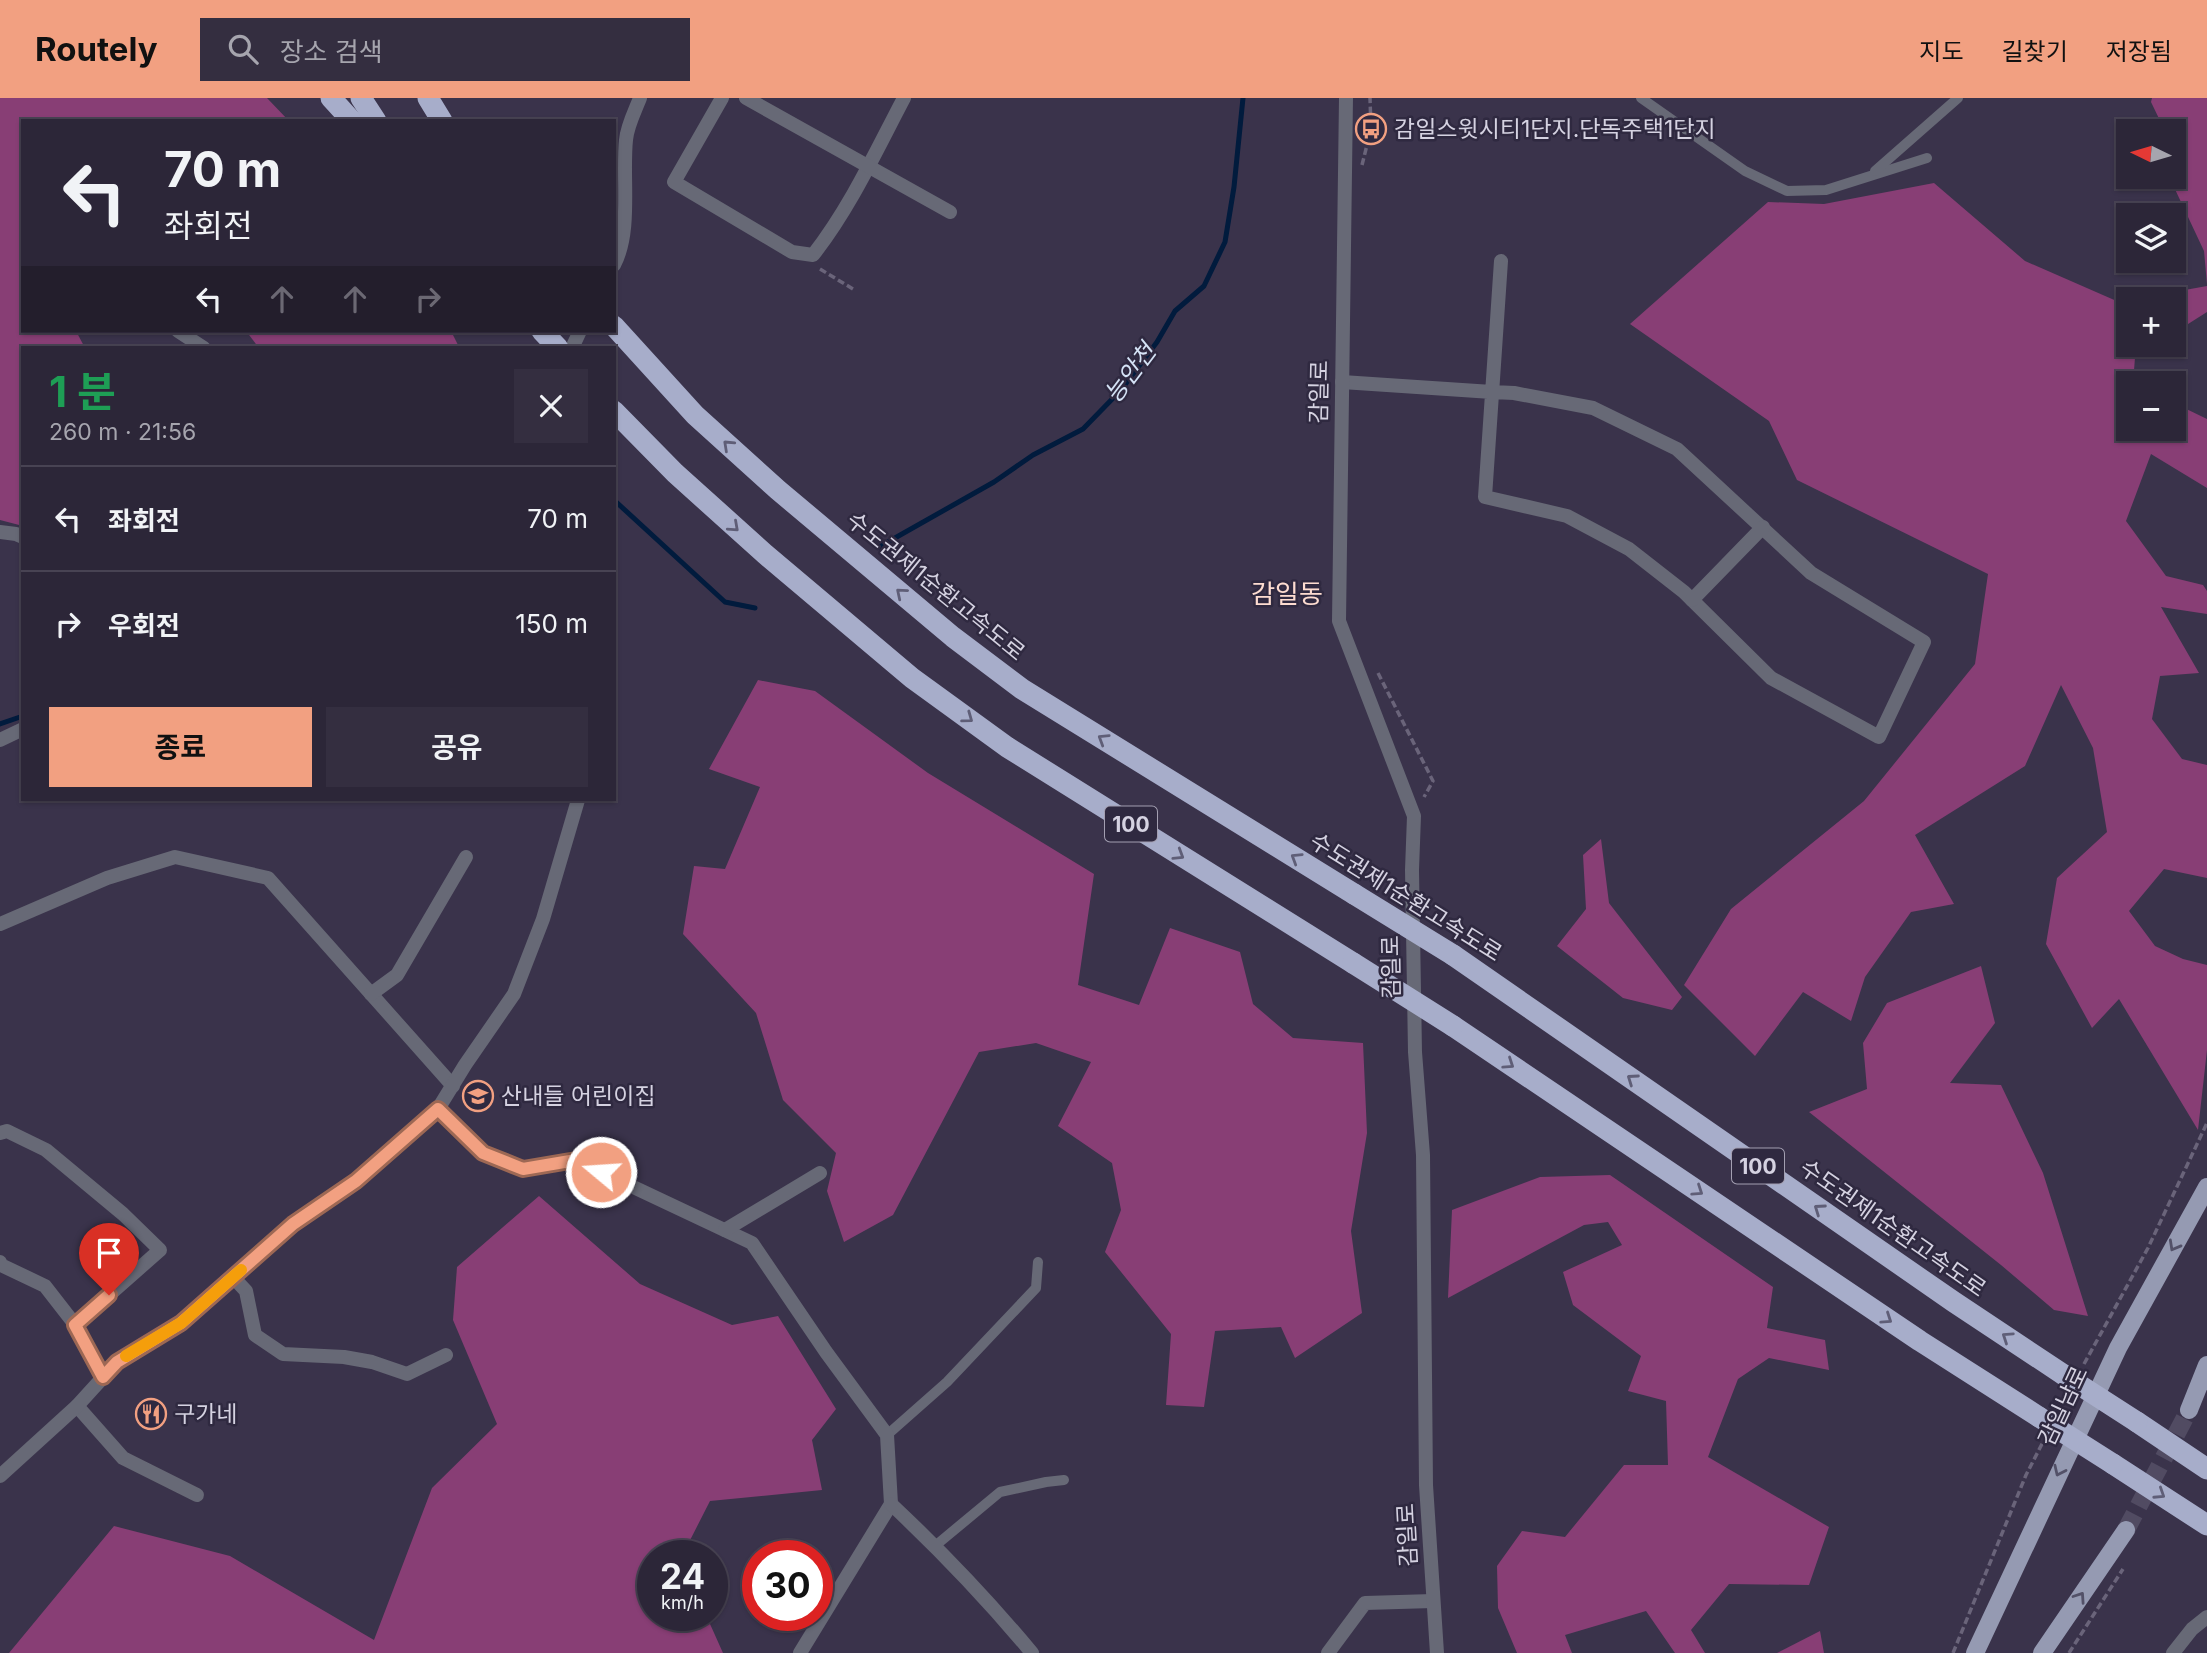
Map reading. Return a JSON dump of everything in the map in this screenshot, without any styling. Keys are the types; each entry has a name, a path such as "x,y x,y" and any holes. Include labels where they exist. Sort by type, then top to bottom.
{"highway":[{"path":"331,98 350,119"},
{"path":"361,98 375,119"},
{"path":"428,98 441,119"},
{"name":"수도권제1순환고속도로","path":"616,328 695,415 778,491 953,637 1021,689 1453,956 1954,1302 2207,1469"},
{"path":"545,333 563,346"},
{"name":"100","path":"616,413 675,473 755,545 912,678 1007,747 1453,1026 1920,1341 2207,1525"}],"main road":[{"name":"감일남로","path":"1975,1653 2118,1348 2207,1187"},
{"path":"2189,1410 2207,1365"},
{"path":"2042,1653 2126,1530"}],"street":[{"path":"616,261 622,240 626,137 640,98"},
{"path":"722,98 674,182 792,252 813,254 825,239 868,167 904,98"},
{"path":"746,98 950,212"},
{"name":"감일로","path":"1346,98 1339,621 1414,816 1412,870 1415,1052 1423,1156 1426,1485 1437,1653"},
{"path":"1342,382 1492,392 1514,393 1593,408 1677,449 1811,573 1924,642 1879,737 1771,678 1692,600 1629,549 1567,516 1485,497 1492,392 1501,261"},
{"path":"181,333 201,346"},
{"path":"565,346 578,333"},
{"path":"1692,600 1763,527"},
{"path":"0,532 21,536"},
{"path":"0,740 21,730"},
{"path":"0,1476 77,1406 117,1362 181,1323 293,1224 356,1181 438,1109 514,994 542,919 578,801"},
{"path":"0,924 107,878 174,857 268,878 453,1086"},
{"path":"371,994 397,975 466,857"},
{"path":"438,1109 483,1153 523,1169 576,1160 752,1243 826,1352 887,1435 891,1504 800,1653"},
{"path":"0,1133 7,1131 47,1150 123,1214 160,1250 75,1325"},
{"path":"725,1230 820,1173"},
{"path":"0,1262 45,1286 75,1325 103,1377"},
{"path":"233,1277 246,1291 255,1335 283,1354 344,1357 372,1362 407,1374 446,1355"},
{"path":"77,1406 123,1458 197,1495"},
{"path":"891,1504 935,1546 1032,1653"},
{"path":"1328,1653 1365,1603 1433,1601"},
{"path":"2173,1653 2192,1629 2207,1617"}],"lane":[{"path":"1641,98 1745,171 1787,191 1826,190 1927,158"},
{"path":"1871,176 1958,98"},
{"path":"887,1435 947,1382 1036,1288 1038,1262"},
{"path":"935,1546 1000,1492 1063,1480"}],"path":[{"path":"1360,171 1371,129 1370,98"},
{"path":"1375,667 1433,781 1414,816"},
{"path":"2069,1653 2129,1561"}],"shaded area":[{"path":"0,98 267,98 287,119 21,119 21,333 77,333 84,346 21,346 21,525 0,520"},
{"path":"2152,98 2207,98 2207,284 2204,251 2186,213 2186,203 2181,203 2175,189 2186,189 2186,119 2159,119 2151,102"},
{"path":"1934,183 2025,261 2116,301 2116,357 2135,357 2134,371 2116,371 2116,441 2186,441 2186,409 2207,419 2207,488 2151,454 2126,521 2166,576 2203,585 2207,591 2207,614 2161,607 2199,673 2160,676 2152,719 2182,759 2207,765 2207,878 2164,869 2129,911 2155,946 2183,959 2207,965 2207,1050 2198,1130 2119,999 2092,1028 2046,944 2057,878 2107,832 2093,748 2061,685 2025,766 1915,835 1954,904 1911,912 1865,977 1851,1021 1803,992 1755,1056 1684,985 1731,909 1864,801 1975,664 1988,574 1797,480 1769,421 1630,324 1768,202 1824,204"},
{"path":"2207,286 2207,312 2186,325 2186,290"},
{"path":"248,333 452,333 458,345 452,346 257,346"},
{"path":"758,680 815,691 928,773 1094,874 1078,985 1139,1005 1170,928 1240,952 1253,1004 1293,1038 1363,1043 1367,1133 1351,1231 1362,1313 1295,1358 1281,1327 1215,1331 1204,1407 1166,1405 1171,1334 1105,1252 1121,1210 1112,1163 1058,1126 1091,1062 1036,1043 979,1052 893,1215 844,1242 827,1191 836,1153 783,1100 756,1013 683,934 694,866 725,869 760,787 709,769"},
{"path":"1601,839 1609,903 1682,997 1672,1010 1623,998 1557,946 1586,909 1583,855"},
{"path":"1981,966 1995,1023 1950,1083 2001,1085 2043,1173 2088,1316 2054,1310 1809,1112 1867,1089 1863,1043 1887,1003"},
{"path":"1610,1175 1773,1287 1767,1328 1825,1340 1829,1370 1769,1358 1738,1379 1708,1457 1829,1527 1809,1585 1729,1584 1691,1630 1705,1653 1675,1653 1646,1611 1565,1635 1572,1653 1517,1653 1498,1608 1497,1566 1522,1531 1565,1537 1624,1465 1668,1465 1666,1401 1628,1391 1641,1356 1573,1305 1563,1272 1622,1245 1608,1222 1584,1225 1448,1298 1452,1210 1540,1177"},
{"path":"539,1196 640,1284 732,1325 778,1316 836,1409 812,1440 822,1490 710,1501 690,1540 637,1540 637,1631 713,1631 723,1653 9,1653 114,1526 230,1556 374,1640 432,1488 497,1424 453,1320 457,1267"},
{"path":"1820,1631 1824,1653 1777,1653"}],"waterway":[{"name":"능안천","path":"879,547 994,482 1033,455 1083,429 1121,390 1157,342 1175,311 1204,286 1225,242 1234,187 1243,98"},
{"name":"능안천","path":"616,502 725,602 755,608"},
{"name":"능안천","path":"0,724 21,717"}],"tunnel":[{"path":"2126,1530 2189,1410"}],"slow traffic":[{"path":"126,1356 181,1323 241,1270"}],"place":[{"name":"감일스윗시티1단지.단독주택1단지","path":"1371,129"},
{"name":"산내들 어린이집","path":"478,1096"},
{"name":"구가네","path":"151,1414"}],"district":[{"name":"감일동","path":"1287,593"}],"route":[{"path":"109,1295 75,1325 103,1377 117,1362 181,1323 293,1224 356,1181 438,1109 483,1153 523,1169 576,1160 601,1172"}]}
